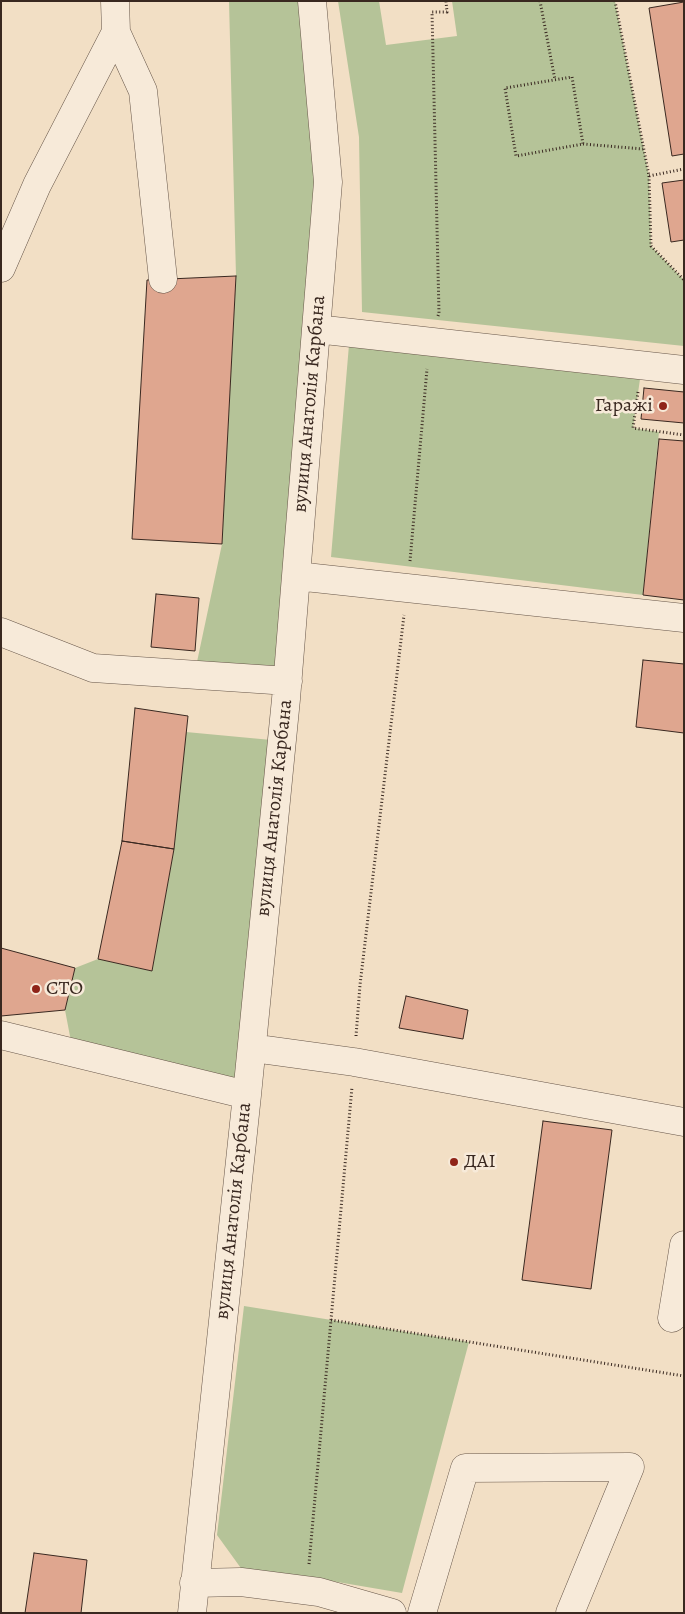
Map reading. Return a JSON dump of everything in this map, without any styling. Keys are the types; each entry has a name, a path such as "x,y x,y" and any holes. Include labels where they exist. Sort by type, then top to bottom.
{"street":[{"path":"115,1 116,32 143,91 163,279"},
{"name":"вулиця Анатолія Карбана","path":"192,1613 252,1048 288,681 328,182 312,1"},
{"path":"1,268 37,185 116,32"},
{"path":"316,329 684,370"},
{"path":"296,576 684,618"},
{"path":"1,632 93,668 288,681"},
{"path":"1,1035 247,1095"},
{"path":"252,1048 354,1062 684,1122"},
{"path":"672,1318 684,1245"},
{"path":"422,1613 465,1468 630,1467 570,1613"},
{"path":"194,1583 241,1582 319,1592 392,1613"}],"path":[{"path":"319,1592 308,1577 360,985 407,588 430,342 440,313 432,12 447,12 446,1"},
{"path":"540,1 555,80"},
{"path":"615,1 649,176 651,246 684,280"},
{"path":"583,144 572,77 505,88 516,156 583,144 644,149"},
{"path":"649,176 684,169"},
{"path":"642,366 633,428 684,435"},
{"path":"331,1320 684,1376"}],"green space":[{"path":"229,1 312,1 328,182 288,681 194,676 222,544 236,276"},
{"path":"338,1 379,1 386,45 457,36 452,1 615,1 649,176 651,246 684,280 684,346 362,312 359,137"},
{"path":"350,333 642,365 633,428 659,432 643,595 331,557"},
{"path":"186,732 282,741 247,1095 73,1052 65,1010 75,968 98,959 152,971 174,849"},
{"path":"244,1306 469,1342 402,1593 308,1577 243,1571 217,1535"}],"building":[{"path":"684,2 684,154 672,156 649,8"},
{"path":"684,180 684,240 671,242 662,183"},
{"path":"236,276 222,544 132,539 147,280"},
{"name":"Гаражі","path":"644,388 684,392 684,423 641,419"},
{"path":"659,439 684,441 684,600 643,595"},
{"path":"156,594 199,598 195,651 151,647"},
{"path":"643,660 684,664 684,733 636,727"},
{"path":"135,708 188,716 174,849 122,841"},
{"path":"122,841 174,849 152,971 98,959"},
{"name":"СТО","path":"1,948 75,968 65,1010 1,1016"},
{"path":"406,996 468,1010 463,1039 399,1028"},
{"path":"543,1121 612,1130 591,1289 522,1280"},
{"path":"34,1553 87,1560 81,1613 25,1613"}],"place":[{"name":"Гаражі","path":"663,406"},
{"name":"СТО","path":"36,989"},
{"name":"ДАІ","path":"454,1162"}]}
